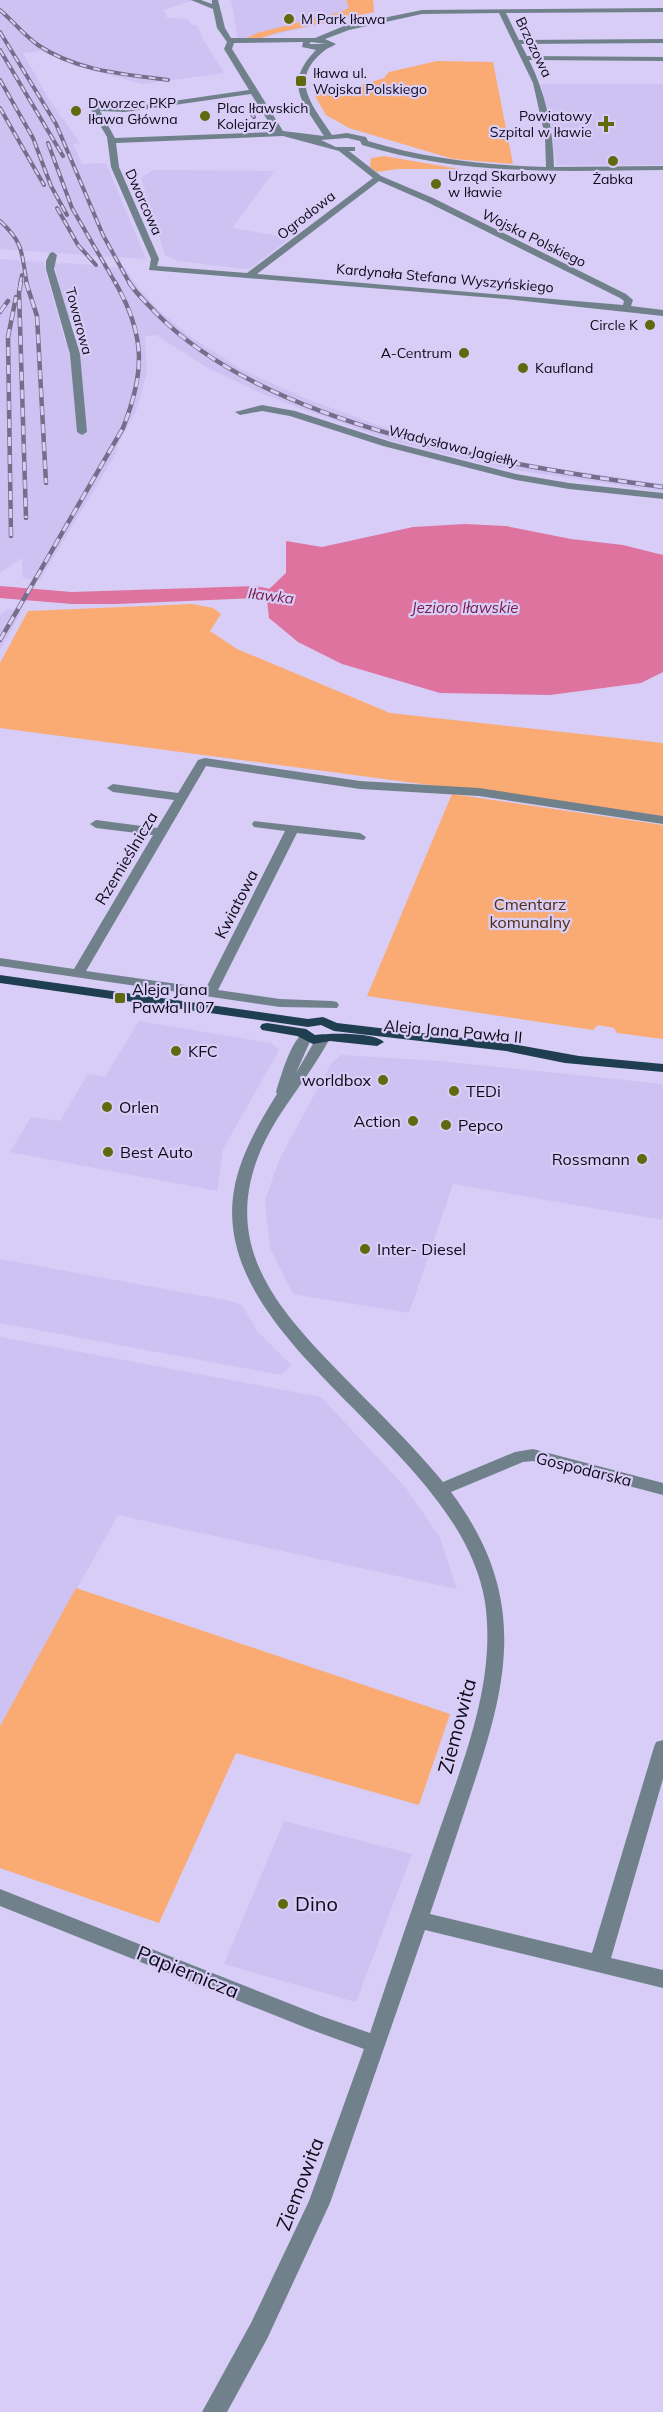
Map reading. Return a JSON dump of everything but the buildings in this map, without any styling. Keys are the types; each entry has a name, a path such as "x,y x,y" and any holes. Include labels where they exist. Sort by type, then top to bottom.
{"main road":[{"name":"Aleja Jana Pawła II","path":"0,979 120,998 175,1012 329,1032 663,1068"},
{"name":"Aleja Jana Pawła II","path":"307,1028 329,1032"}],"street":[{"path":"194,0 217,8"},
{"path":"215,0 224,37 231,41 271,42 323,48"},
{"path":"421,0 422,12"},
{"path":"521,0 524,10"},
{"name":"Brzozowa","path":"501,10 537,83 549,136 550,167"},
{"path":"308,45 364,24 422,12 663,10"},
{"path":"309,63 323,48 331,45 330,42 334,37 364,24"},
{"path":"317,40 330,42"},
{"path":"231,41 228,49 231,57 252,92 282,134"},
{"path":"515,42 663,41"},
{"path":"308,45 311,53 301,81 301,94 311,113 323,126 341,135 359,137 362,157 399,153"},
{"path":"525,58 663,58"},
{"name":"Dworcowa","path":"153,266 155,259 114,167 111,141 98,113 252,92"},
{"path":"292,136 312,133 323,126"},
{"path":"323,126 329,147 341,149 359,146 474,166 663,168"},
{"path":"111,141 282,134 326,139 341,135"},
{"name":"Wojska Polskiego","path":"341,149 362,157 378,178 430,200 623,296 629,300 626,308"},
{"name":"Ogrodowa","path":"251,274 378,178"},
{"name":"Towarowa","path":"53,255 50,269 75,354 82,432"},
{"name":"Kardynała Stefana Wyszyńskiego","path":"153,266 626,308 663,314"},
{"name":"Władysława Jagiełły","path":"240,412 261,408 292,413 387,444 516,477 569,486 663,496"},
{"name":"Rzemieślnicza","path":"78,974 202,763 205,762 360,785 479,792 663,820"},
{"path":"113,788 182,797"},
{"path":"96,824 161,832"},
{"path":"258,824 360,837"},
{"name":"Kwiatowa","path":"210,993 292,830"},
{"path":"0,962 280,1003 332,1005"},
{"path":"307,1028 318,1014 332,1005"},
{"path":"329,1032 334,1016 332,1005"},
{"name":"Ziemowita","path":"282,1098 290,1069 307,1028"},
{"name":"Ziemowita","path":"214,2412 259,2331 319,2203 376,2044 483,1729 492,1691 497,1651 495,1618 482,1561 466,1528 440,1490 282,1321 254,1277 246,1258 241,1236 240,1213 244,1177 260,1137 282,1098 305,1071 329,1032"},
{"name":"Gospodarska","path":"440,1490 521,1456 533,1455 663,1489"},
{"path":"598,1963 663,1747"},
{"name":"Papiernicza","path":"0,1897 316,2023 376,2044"},
{"path":"418,1920 663,1979"}],"shaded area":[{"path":"0,0 195,0 163,10 167,18 188,19 191,25 197,25 224,73 143,84 86,69 42,51 23,53 48,98 79,143 73,144 82,164 106,163 146,259 0,249"},
{"name":"M Park Iława","path":"231,0 373,0 374,12 260,38 238,38"},
{"name":"Powiatowy Szpital w Iławie","path":"541,84 663,84 663,165 557,165"},
{"path":"153,170 274,171 232,228 290,238 251,268 246,269 178,261 165,255 141,178"},
{"path":"0,259 43,262 65,341 87,337 67,315 54,264 125,268 158,309 189,336 241,369 302,397 377,425 439,443 540,466 663,484 663,492 497,467 389,440 267,396 208,368 156,335 145,336 147,372 137,409 116,448 118,450 41,578 37,581 23,578 22,558 0,573"},
{"path":"7,609 20,610 21,613 0,650 0,616"},
{"path":"139,1021 271,1043 279,1050 223,1149 217,1191 10,1152 31,1117 60,1121 88,1074 105,1077"},
{"path":"341,1055 439,1061 663,1084 663,1220 453,1184 409,1313 293,1294 270,1248 265,1201 279,1160 331,1064"},
{"path":"0,1259 242,1305 257,1331 291,1365 281,1375 0,1323"},
{"path":"0,1337 321,1397 406,1488 440,1538 457,1589 118,1515 0,1726"},
{"path":"284,1821 412,1854 356,2002 224,1964"}],"green space":[{"path":"346,0 373,0 374,12 276,33 256,40 244,39 257,33 340,12 349,8"},
{"path":"437,61 493,62 513,164 453,159 349,128 326,115 314,94 342,91 384,78 389,72"},
{"path":"384,156 459,169 398,169 377,172 370,167 371,158"},
{"path":"192,604 213,608 221,614 210,631 237,649 390,713 663,743 663,816 0,728 0,663 28,611"},
{"name":"Cmentarz komunalny","path":"452,794 663,825 663,1039 617,1033 614,1028 598,1025 593,1030 367,996"},
{"path":"76,1588 450,1714 419,1805 236,1753 159,1923 0,1868 0,1726"}],"water":[{"name":"Jezioro Iławskie","path":"465,524 506,526 571,539 623,545 663,555 663,672 641,683 550,695 440,693 342,664 298,642 269,618 266,592 286,573 286,541 322,547 413,527"}],"waterway":[{"name":"Iławka","path":"0,592 72,598 256,592 298,600"}],"railway":[{"path":"0,10 38,45 68,61 101,70 168,80"},
{"path":"0,32 56,124 103,235 130,284"},
{"path":"0,50 63,156"},
{"path":"0,80 33,138 51,186 67,215"},
{"path":"0,108 44,185"},
{"path":"250,112 254,117"},
{"path":"48,143 72,208 116,284"},
{"path":"57,208 78,245 96,265"},
{"path":"0,221 18,243 27,284"},
{"path":"20,284 22,275"},
{"path":"21,282 19,292 26,518"},
{"path":"26,282 37,316 46,483"},
{"path":"0,640 123,428 130,408 138,371 137,337 125,301 115,282"},
{"path":"129,282 156,313 204,352 261,385 325,413 394,435 464,453 535,467 663,487"},
{"path":"11,536 8,337 16,297"},
{"path":"0,312 8,301"}],"place":[{"name":"M Park Iława","path":"289,19"},
{"name":"Iława ul. Wojska Polskiego","path":"301,81"},
{"name":"Dworzec PKP Iława Główna","path":"76,111"},
{"name":"Plac Iławskich Kolejarzy","path":"205,116"},
{"name":"Powiatowy Szpital w Iławie","path":"606,124"},
{"name":"Żabka","path":"613,161"},
{"name":"Urząd Skarbowy w Iławie","path":"436,184"},
{"name":"Circle K","path":"650,325"},
{"name":"A-Centrum","path":"464,353"},
{"name":"Kaufland","path":"523,368"},
{"name":"Aleja Jana Pawła II 07","path":"120,998"},
{"name":"KFC","path":"176,1051"},
{"name":"worldbox","path":"383,1080"},
{"name":"TEDi","path":"454,1091"},
{"name":"Orlen","path":"107,1107"},
{"name":"Action","path":"413,1121"},
{"name":"Pepco","path":"446,1125"},
{"name":"Best Auto","path":"108,1152"},
{"name":"Rossmann","path":"642,1159"},
{"name":"Inter- Diesel","path":"365,1249"},
{"name":"Dino","path":"283,1904"}]}
